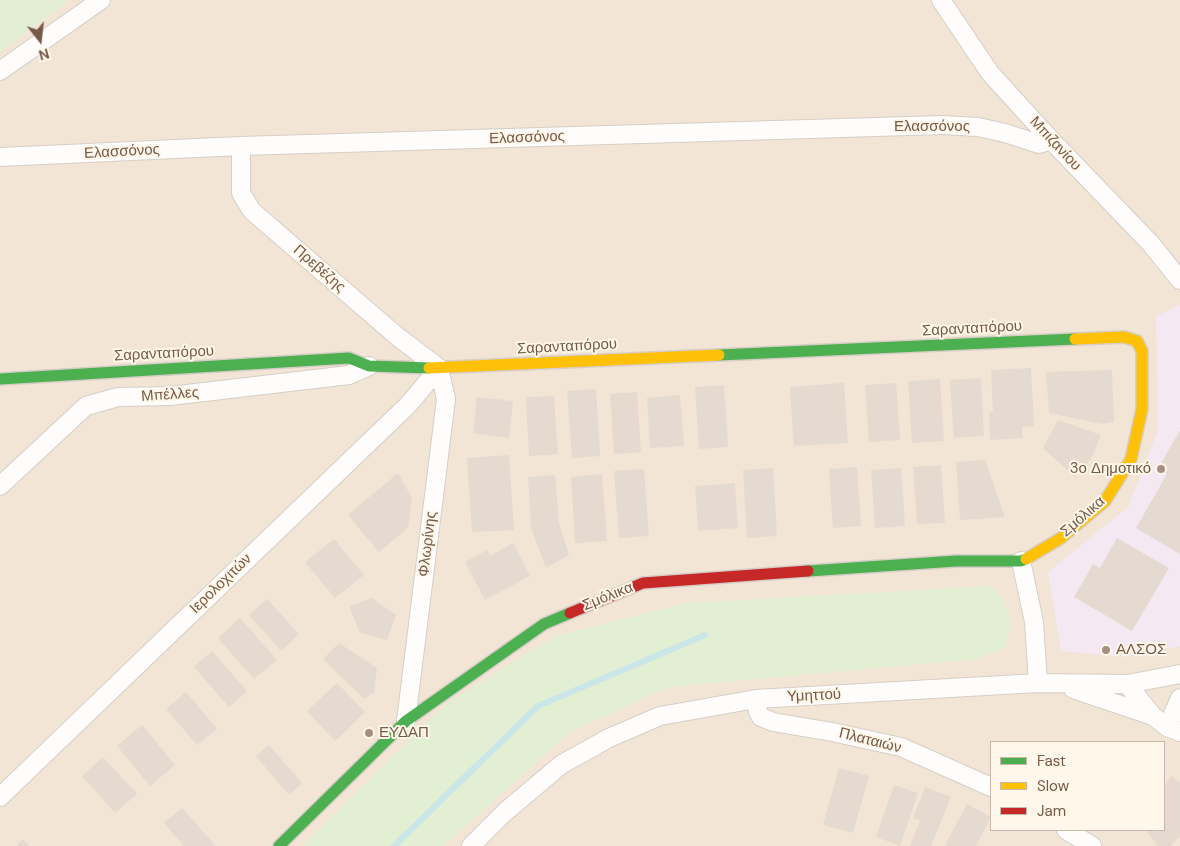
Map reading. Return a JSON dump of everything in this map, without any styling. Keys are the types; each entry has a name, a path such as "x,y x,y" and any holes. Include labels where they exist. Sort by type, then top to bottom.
{"street":[{"path":"0,71 101,0"},
{"name":"Μπιζανίου","path":"941,0 945,9 990,73 1051,140 1151,244 1180,280"},
{"name":"Ελασσόνος","path":"0,157 241,146 942,126 978,127 1005,133 1038,144 1051,140"},
{"name":"Πρεβέζης","path":"241,146 241,193 252,211 398,337 439,368"},
{"name":"Σαρανταπόρου","path":"0,378 349,358 368,366 439,368 1124,337 1137,340"},
{"name":"Σμόλικα","path":"279,846 406,721 544,624 643,583 956,561 1021,561 1034,555 1061,538 1104,501 1131,459 1142,409 1142,351 1137,340"},
{"name":"Μπέλλες","path":"0,486 86,406 118,398 170,396 349,375 368,366"},
{"name":"Φλωρίνης","path":"406,721 446,399 439,368"},
{"name":"Ιερολοχιτών","path":"0,797 409,404 439,368"},
{"path":"1021,561 1046,683 1086,692 1153,716"},
{"name":"Υμηττού","path":"472,846 505,812 562,764 609,738 660,716 756,700 1046,683 1134,683 1180,674"},
{"path":"1134,683 1153,716 1166,727 1177,727"},
{"path":"1134,683 1177,727"},
{"path":"1177,727 1180,698"},
{"name":"Πλαταιών","path":"756,700 758,712 762,717 774,722 901,747 990,787"},
{"path":"1068,831 1092,846"}],"shaded area":[{"path":"70,0 1180,0 1180,846 0,846 0,52"},
{"name":"3ο Δημοτικό","path":"1180,305 1180,646 1123,657 1061,651 1048,572 1128,507 1158,430 1156,316"}],"green space":[{"path":"0,0 70,0 0,52"},
{"path":"991,586 1004,599 1011,627 1004,649 976,659 669,687 570,732 443,846 302,846 446,704 556,636 685,603"}],"building":[{"path":"1031,368 1034,426 1022,427 1023,438 990,440 989,412 993,412 991,370"},
{"path":"1112,370 1114,422 1102,424 1049,413 1046,372"},
{"path":"981,378 984,436 954,438 950,380"},
{"path":"940,379 944,441 912,443 908,381"},
{"path":"844,383 848,443 794,446 790,387"},
{"path":"896,383 900,440 869,442 865,385"},
{"path":"724,385 728,447 699,449 695,387"},
{"path":"596,389 600,456 572,458 567,391"},
{"path":"637,392 641,452 614,454 610,394"},
{"path":"680,395 684,446 650,448 647,398"},
{"path":"554,396 558,454 529,456 526,397"},
{"path":"477,397 513,401 509,438 473,433"},
{"path":"1058,420 1101,435 1091,459 1075,477 1043,448"},
{"path":"1180,430 1180,554 1136,528 1167,474 1158,469"},
{"path":"509,455 514,530 472,532 467,458"},
{"path":"985,460 1005,517 960,520 956,462"},
{"path":"941,465 945,523 917,524 913,467"},
{"path":"857,467 861,526 833,528 829,469"},
{"path":"773,468 777,536 747,538 743,470"},
{"path":"901,468 905,526 875,528 871,470"},
{"path":"644,469 649,536 619,538 614,471"},
{"path":"398,473 412,498 408,528 379,552 348,515"},
{"path":"602,474 607,541 575,543 571,477"},
{"path":"555,475 559,523 569,555 546,568 531,528 528,477"},
{"path":"735,483 738,528 698,531 695,486"},
{"path":"1117,538 1169,568 1132,631 1074,597 1093,564 1100,568"},
{"path":"334,539 364,575 335,598 305,562"},
{"path":"513,543 530,576 485,600 465,562 487,550 490,556"},
{"path":"372,598 396,615 387,640 360,633 349,606"},
{"path":"267,599 299,634 281,651 249,615"},
{"path":"240,618 277,660 254,679 218,638"},
{"path":"339,643 377,668 374,693 364,699 323,659"},
{"path":"212,651 247,691 229,707 194,667"},
{"path":"337,683 365,712 335,741 307,711"},
{"path":"186,692 217,729 197,745 166,709"},
{"path":"142,725 175,765 150,786 117,746"},
{"path":"269,745 302,783 289,795 256,756"},
{"path":"103,757 137,794 115,813 82,776"},
{"path":"839,768 869,776 853,833 823,825"},
{"path":"1171,776 1180,783 1180,836 1170,846 1158,846 1147,831 1165,831 1165,785"},
{"path":"894,785 918,793 900,846 876,837"},
{"path":"925,787 951,797 931,846 910,846 920,821 913,818"},
{"path":"967,804 990,816 976,846 945,845"},
{"path":"182,808 215,845 184,846 164,823"},
{"path":"23,839 29,846 16,846"}],"waterway":[{"path":"394,846 538,706 705,635"}],"traffic: fast":[{"path":"719,355 1075,339"},
{"path":"0,379 349,358 369,366 429,368"},
{"path":"808,571 956,561 1021,561 1026,559"},
{"path":"279,846 406,721 544,624 570,613"}],"traffic: slow":[{"path":"1026,559 1061,538 1105,501 1131,459 1142,409 1142,351 1137,341 1124,337 1075,339"},
{"path":"429,368 719,355"}],"traffic: jam":[{"path":"570,613 643,583 808,571"}],"place":[{"name":"3ο Δημοτικό","path":"1161,469"},
{"name":"ΑΛΣΟΣ","path":"1106,650"},
{"name":"ΕΥΔΑΠ","path":"369,733"}]}
